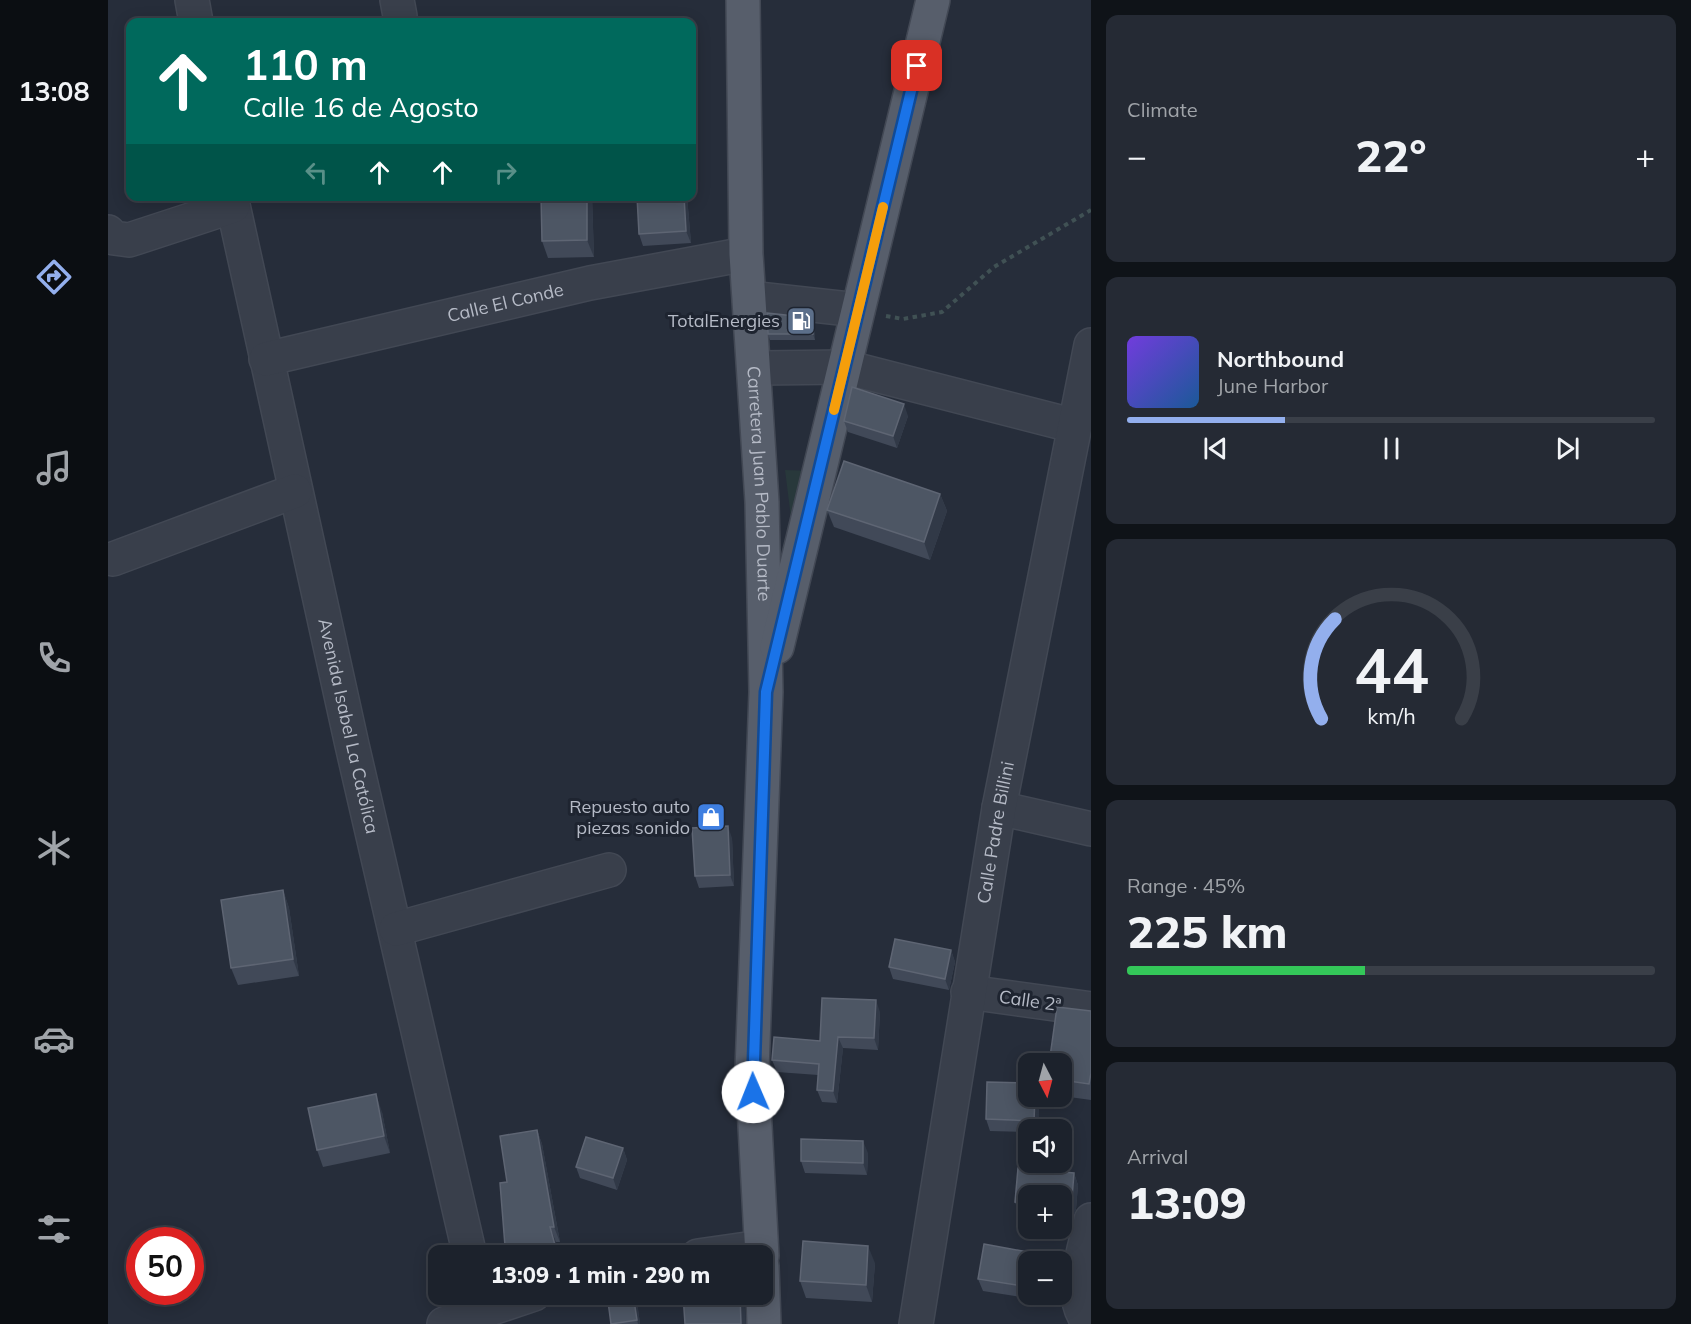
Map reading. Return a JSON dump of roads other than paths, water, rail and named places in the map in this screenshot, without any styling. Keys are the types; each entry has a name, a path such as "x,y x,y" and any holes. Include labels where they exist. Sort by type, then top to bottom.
{"main road":[{"name":"Carretera Juan Pablo Duarte","path":"743,0 746,254 762,502 766,692 752,1070 761,1245"},
{"path":"766,692 933,0"},
{"name":"Carretera Juan Pablo Duarte","path":"763,1305 764,1324"}],"street":[{"path":"192,0 195,18"},
{"path":"108,232 114,238 129,240 232,201"},
{"name":"Avenida Isabel La Católica","path":"232,201 295,491 468,1245"},
{"name":"Calle El Conde","path":"266,359 590,283 746,254"},
{"path":"749,298 858,310"},
{"name":"Calle Padre Billini","path":"916,1324 999,808 1091,345"},
{"path":"753,368 844,367 1075,426"},
{"path":"112,559 295,491"},
{"path":"999,808 1083,820"},
{"path":"396,929 609,870"},
{"name":"Calle 2ª","path":"968,992 1091,1009"},
{"path":"1091,1220 1078,1295 1084,1318 1091,1324"},
{"path":"444,1324 499,1305"}],"place":[{"name":"TotalEnergies","path":"801,321"},
{"name":"Repuesto auto piezas sonido","path":"711,817"}]}
